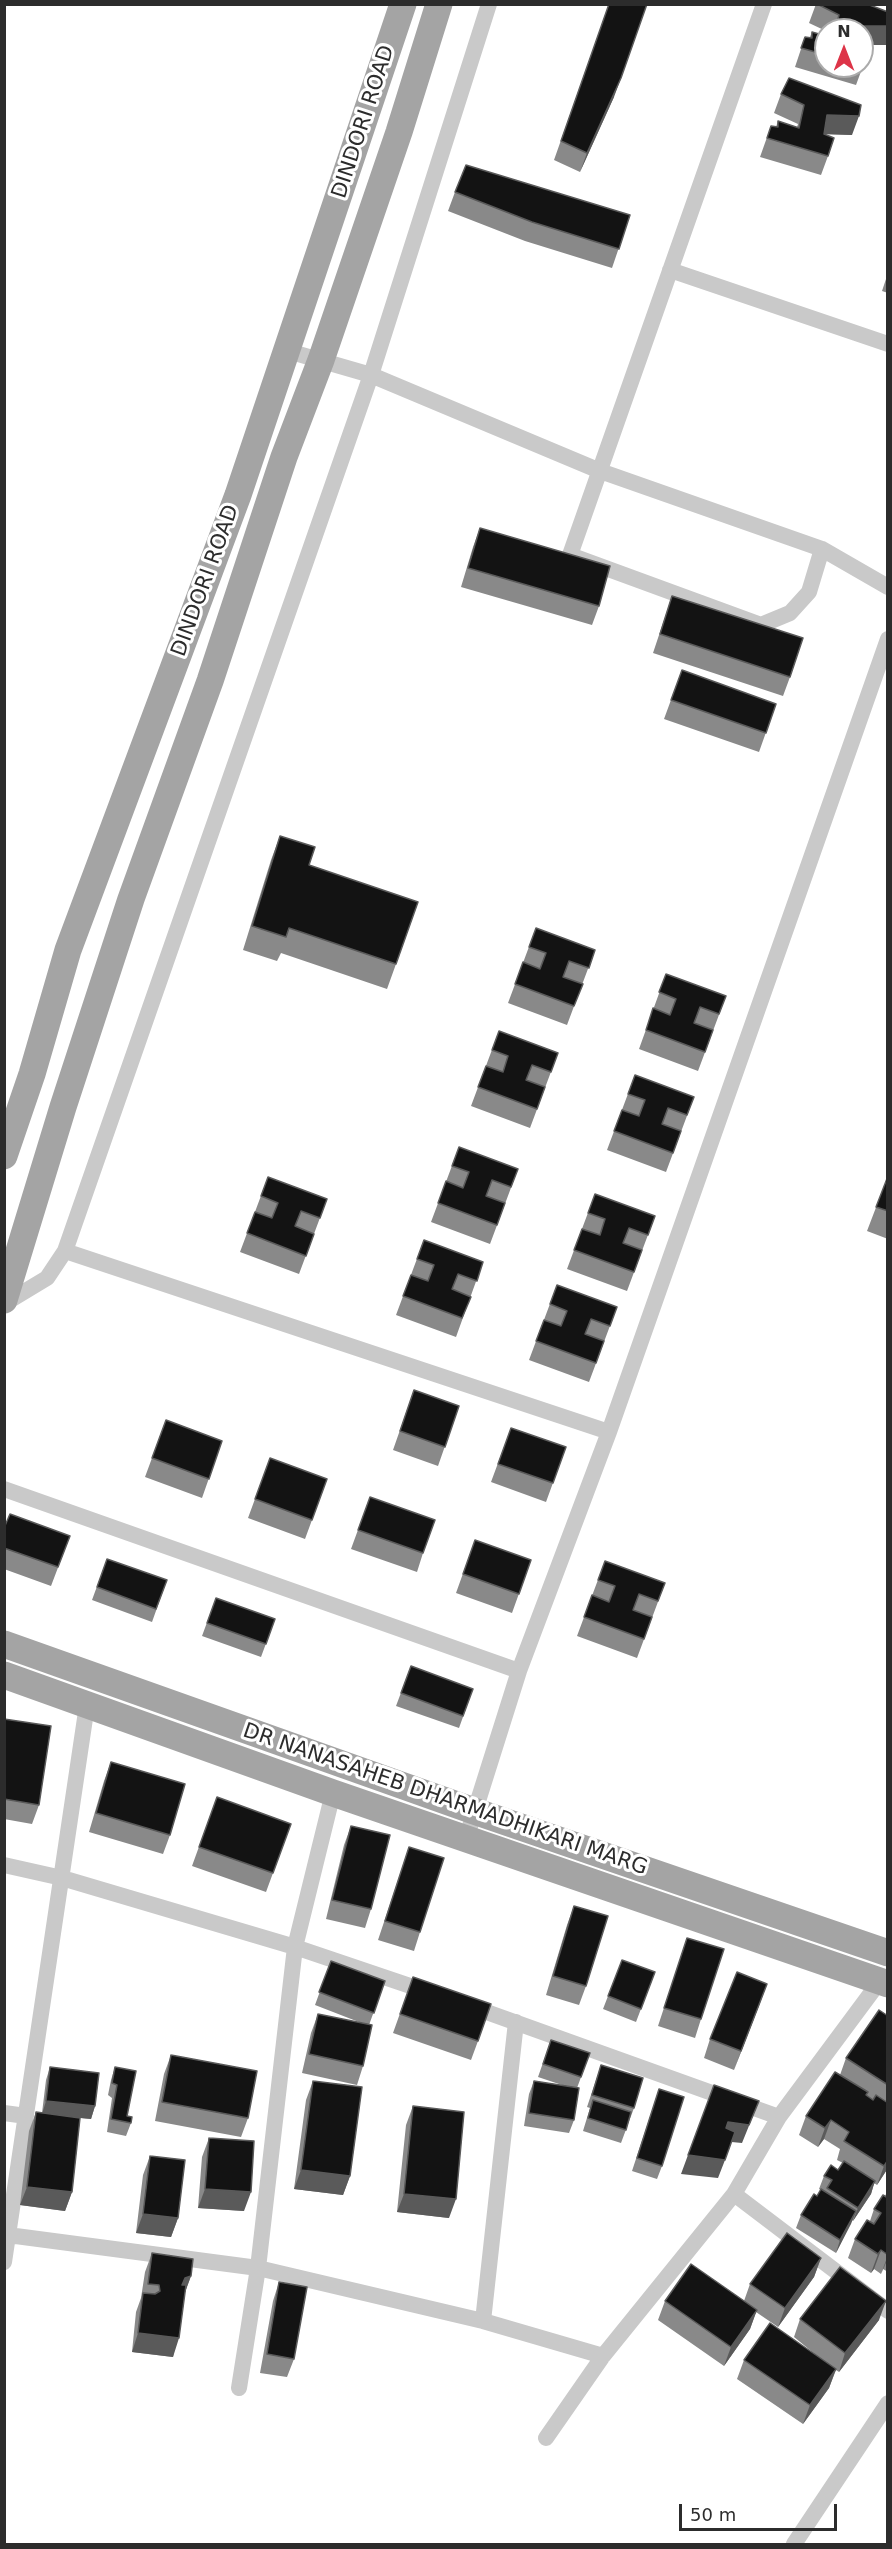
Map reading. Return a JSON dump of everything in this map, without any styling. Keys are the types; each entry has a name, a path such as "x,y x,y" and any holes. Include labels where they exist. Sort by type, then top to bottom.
{"main road":[{"name":"DINDORI ROAD","path":"4,1156 68,950 238,495 403,4"},
{"path":"4,1302 63,1107 131,899 210,681 284,457 321,360 399,132 439,4"},
{"name":"DR NANASAHEB DHARMADHIKARI MARG","path":"4,1644 474,1811 888,1953"},
{"name":"DR NANASAHEB DHARMADHIKARI MARG","path":"4,1675 333,1793 884,1982"}],"street":[{"path":"4,1302 47,1278 65,1251 371,375 489,4"},
{"path":"764,4 570,555 761,625 790,613 809,592 822,549"},
{"path":"670,270 888,344"},
{"path":"288,351 371,375 600,471 822,549 888,587"},
{"path":"466,1839 519,1671 609,1432 888,639"},
{"path":"65,1251 609,1432"},
{"path":"4,1489 519,1671"},
{"path":"4,2262 87,1705"},
{"path":"239,2388 258,2268 295,1947 333,1793"},
{"path":"4,1865 62,1878 295,1947 516,2022 779,2117"},
{"path":"546,2438 603,2356 734,2194 779,2117 884,1982"},
{"path":"483,2321 516,2022"},
{"path":"4,2113 26,2116"},
{"path":"734,2194 888,2311"},
{"path":"8,2235 258,2268 483,2321 603,2356"},
{"path":"794,2544 888,2403"}],"building":[{"path":"609,4 647,4 621,78 587,153 561,141"},
{"path":"817,4 867,4 888,12 888,26 874,26 874,18 838,18 839,15"},
{"path":"812,32 814,33 814,52 801,48 805,37 812,38"},
{"path":"789,78 861,105 859,116 827,115 824,134 834,138 828,156 767,138 771,126 778,127 778,121 799,128 804,105 781,94"},
{"path":"466,165 630,215 619,249 532,222 455,192"},
{"path":"480,528 610,566 599,606 468,568"},
{"path":"672,596 803,638 790,677 660,634"},
{"path":"682,670 776,704 766,733 671,700"},
{"path":"280,836 315,847 309,865 418,902 396,964 289,928 286,937 252,926"},
{"path":"536,928 595,950 589,968 569,961 563,977 583,984 574,1006 515,984 523,962 540,969 546,953 529,947"},
{"path":"666,974 726,996 719,1014 700,1007 694,1023 713,1030 705,1052 646,1030 653,1008 670,1015 676,999 659,992"},
{"path":"499,1031 558,1053 551,1072 532,1065 526,1080 545,1087 537,1109 478,1087 486,1066 503,1072 508,1056 492,1050"},
{"path":"635,1075 694,1097 687,1115 668,1108 662,1124 681,1131 673,1153 614,1131 622,1110 639,1116 645,1100 628,1094"},
{"path":"459,1147 518,1169 511,1187 492,1180 486,1196 505,1203 497,1225 438,1203 446,1181 463,1188 469,1172 452,1166"},
{"path":"888,1176 888,1211 876,1207"},
{"path":"268,1177 327,1199 320,1218 301,1211 295,1226 314,1234 306,1256 247,1233 255,1212 272,1218 278,1203 261,1196"},
{"path":"595,1194 655,1216 648,1235 629,1228 623,1243 642,1250 634,1272 574,1250 582,1229 600,1235 605,1219 588,1213"},
{"path":"424,1240 483,1262 477,1281 458,1274 452,1289 471,1297 462,1318 403,1296 411,1275 428,1281 434,1265 417,1259"},
{"path":"557,1285 617,1307 610,1326 591,1319 585,1334 604,1341 596,1363 536,1341 544,1320 561,1326 567,1311 550,1304"},
{"path":"414,1390 459,1406 445,1447 400,1431"},
{"path":"166,1420 222,1441 209,1479 152,1458"},
{"path":"511,1428 566,1447 553,1483 498,1464"},
{"path":"270,1458 327,1479 312,1520 255,1499"},
{"path":"370,1497 435,1520 423,1553 358,1530"},
{"path":"10,1514 70,1536 58,1567 4,1548 4,1528"},
{"path":"475,1540 531,1560 519,1594 463,1574"},
{"path":"107,1559 167,1580 156,1609 97,1587"},
{"path":"605,1561 665,1583 658,1601 639,1594 633,1610 652,1617 644,1639 584,1617 592,1595 609,1602 615,1586 598,1580"},
{"path":"216,1598 275,1619 266,1644 207,1623"},
{"path":"411,1666 473,1689 463,1716 401,1693"},
{"path":"4,1719 51,1726 39,1805 4,1799"},
{"path":"111,1762 185,1784 170,1835 96,1813"},
{"path":"217,1797 291,1824 273,1873 199,1847"},
{"path":"351,1826 390,1835 371,1909 332,1900"},
{"path":"409,1847 444,1858 420,1932 385,1921"},
{"path":"574,1906 608,1916 586,1986 553,1976"},
{"path":"687,1938 724,1949 701,2019 664,2008"},
{"path":"622,1960 655,1972 641,2009 608,1996"},
{"path":"331,1961 385,1981 374,2013 319,1992"},
{"path":"737,1972 767,1984 741,2051 710,2039"},
{"path":"413,1977 491,2004 478,2041 400,2014"},
{"path":"879,2010 888,2016 888,2085 846,2058"},
{"path":"318,2014 372,2025 363,2066 309,2054"},
{"path":"551,2040 590,2053 581,2077 543,2064"},
{"path":"171,2055 257,2071 248,2118 162,2102"},
{"path":"601,2065 643,2078 634,2108 592,2095"},
{"path":"50,2067 99,2073 95,2106 46,2101"},
{"path":"115,2067 136,2071 127,2116 132,2117 131,2123 111,2119 117,2085 112,2083"},
{"path":"835,2072 868,2092 866,2095 873,2100 876,2095 888,2103 888,2160 884,2166 844,2141 849,2132 831,2120 825,2128 806,2116"},
{"path":"313,2081 362,2087 350,2176 301,2170"},
{"path":"534,2081 579,2088 574,2120 529,2113"},
{"path":"714,2085 759,2101 749,2125 728,2122 726,2128 735,2132 725,2160 688,2155"},
{"path":"659,2089 684,2097 662,2166 637,2158"},
{"path":"593,2100 631,2112 626,2130 588,2118"},
{"path":"413,2106 464,2112 456,2199 404,2194"},
{"path":"36,2112 80,2118 72,2192 27,2187"},
{"path":"209,2138 254,2141 251,2192 205,2189"},
{"path":"150,2156 185,2160 178,2218 143,2214"},
{"path":"844,2161 875,2181 858,2208 827,2188 832,2180 824,2176 831,2165 838,2170"},
{"path":"821,2189 856,2211 840,2240 801,2215 814,2194 817,2196"},
{"path":"883,2195 888,2198 888,2255 881,2250 878,2254 855,2239 867,2220 874,2224 881,2213 874,2209"},
{"path":"787,2233 821,2258 785,2308 750,2284"},
{"path":"152,2253 193,2259 191,2276 185,2278 182,2285 186,2285 179,2338 138,2333 143,2293 155,2294 160,2291 159,2285 148,2284"},
{"path":"691,2264 757,2310 731,2347 665,2301"},
{"path":"840,2267 886,2301 845,2353 800,2319"},
{"path":"279,2282 307,2287 294,2359 267,2354"},
{"path":"770,2323 836,2369 810,2405 744,2360"}]}
